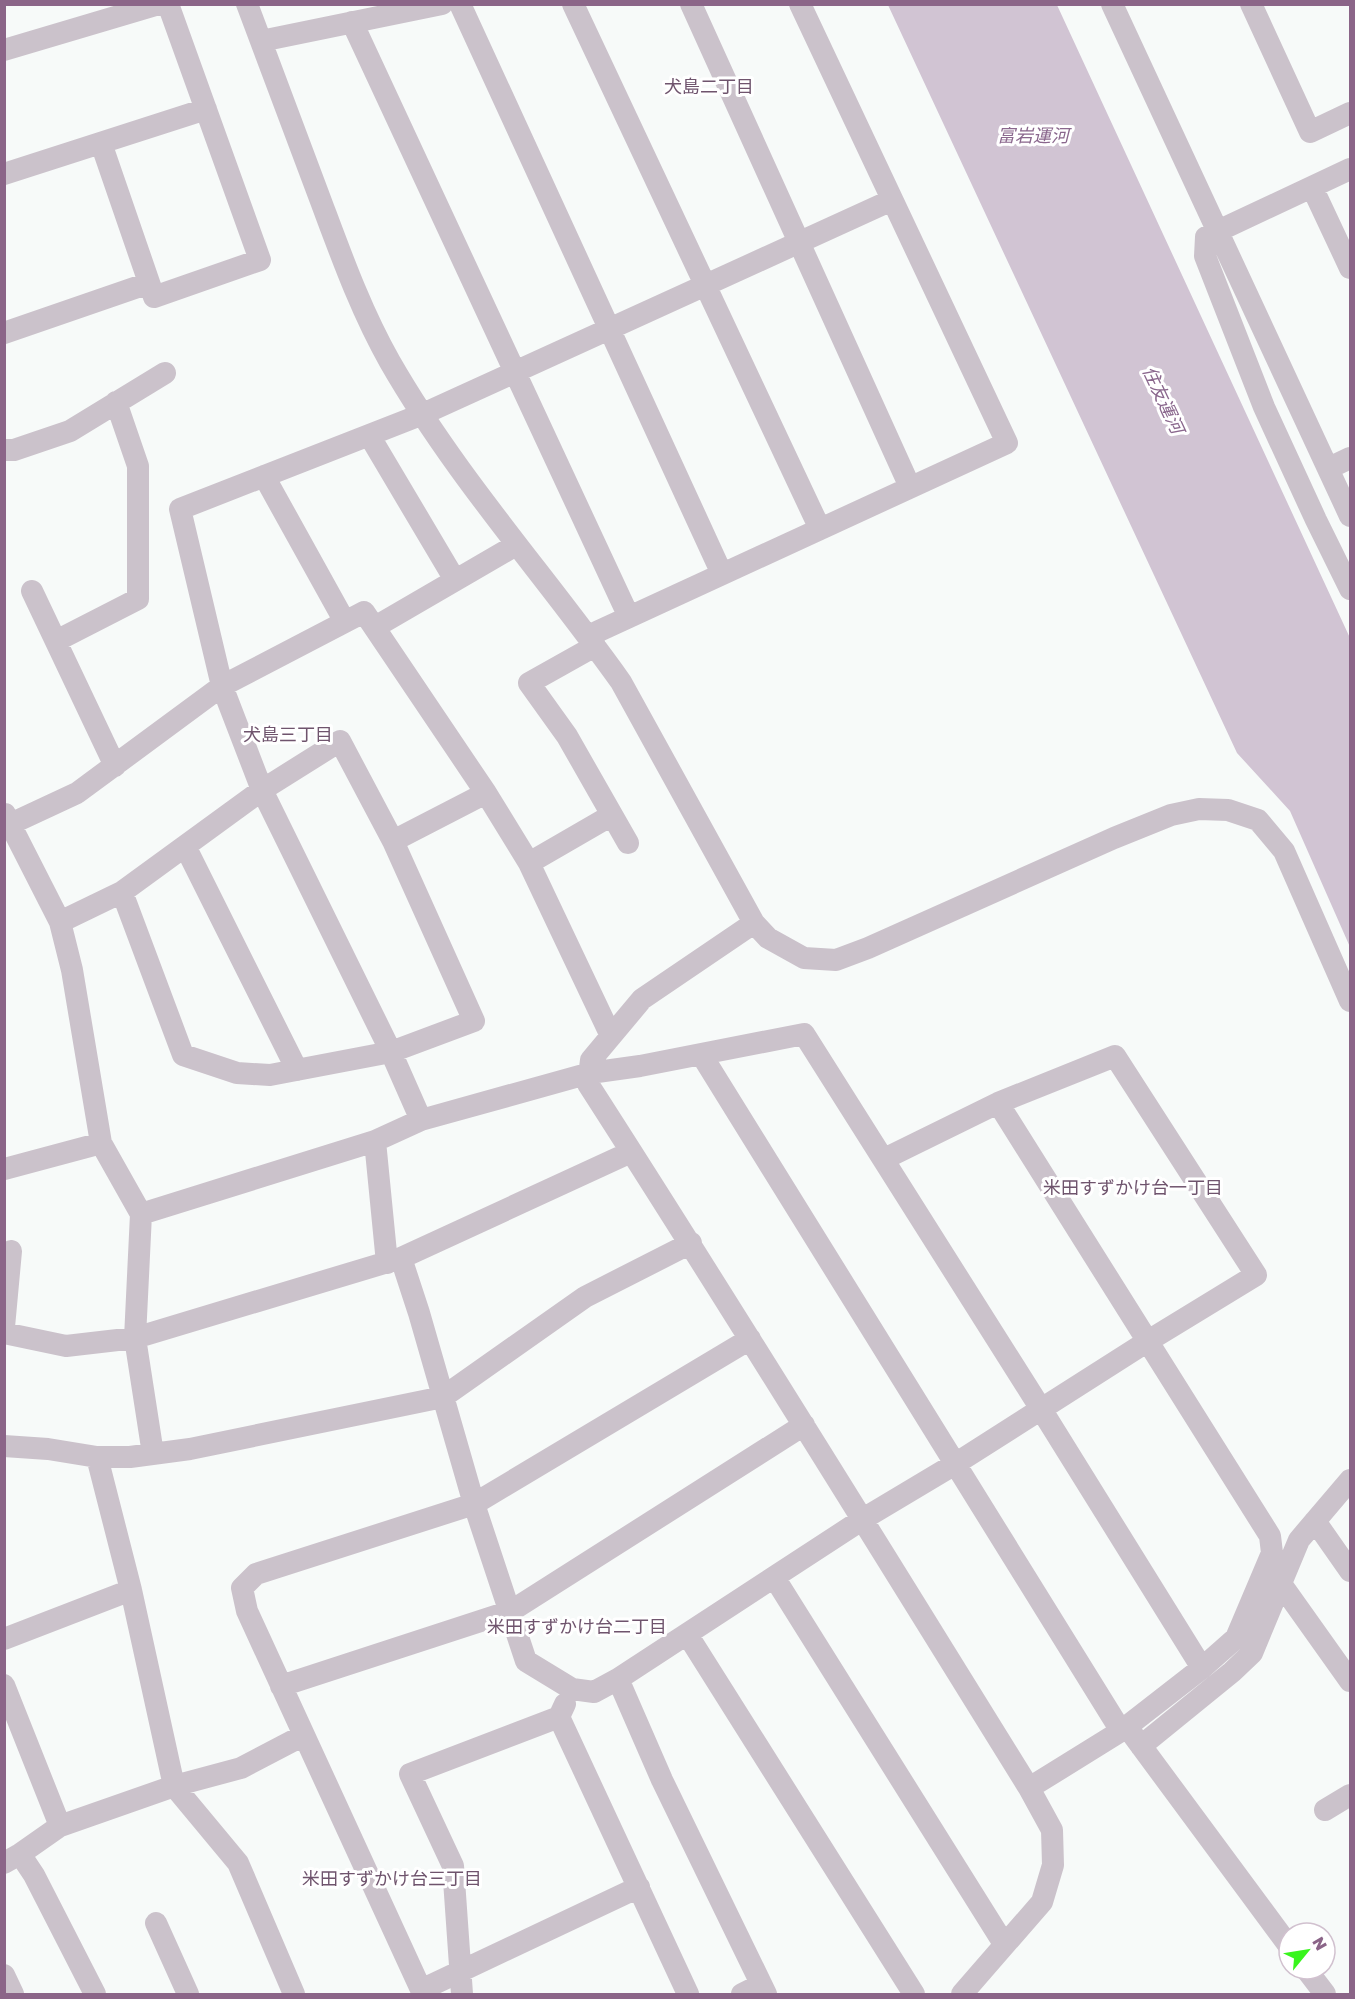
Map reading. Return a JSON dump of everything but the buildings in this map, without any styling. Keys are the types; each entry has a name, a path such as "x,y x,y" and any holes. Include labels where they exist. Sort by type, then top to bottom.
{"street":[{"path":"4,50 159,4"},
{"path":"101,143 154,297 260,260 168,4"},
{"path":"247,4 355,292 390,362 423,414 516,545 621,682 754,923 768,938 804,957 836,960 1171,815 1199,809 1228,810 1258,820 1284,851 1350,1000"},
{"path":"261,41 442,4"},
{"path":"460,4 722,574"},
{"path":"573,4 820,529"},
{"path":"691,4 910,487"},
{"path":"627,843 567,736 529,683 629,617 1007,442 800,4"},
{"path":"1112,4 1350,516"},
{"path":"1251,4 1310,132 1350,113"},
{"path":"352,22 629,617"},
{"path":"4,174 206,109"},
{"path":"1350,169 1206,237 1205,256 1264,407 1350,589"},
{"path":"1312,187 1350,268"},
{"path":"421,1120 391,1052 262,790 222,686 180,509 423,414 892,200"},
{"path":"4,333 149,283"},
{"path":"4,450 14,450 70,431 165,373"},
{"path":"56,641 138,599 138,466 116,402"},
{"path":"369,435 454,580"},
{"path":"1329,468 1350,458"},
{"path":"264,476 345,622"},
{"path":"375,627 516,545"},
{"path":"32,591 115,766"},
{"path":"153,1454 135,1338 141,1214 101,1143 72,970 60,922 7,822 77,792 222,686 364,612 486,793 529,863 611,1036"},
{"path":"60,922 122,892 262,790 340,741 393,841 474,1021 391,1052 270,1075 237,1073 183,1055 122,892"},
{"path":"393,841 486,793"},
{"path":"529,863 612,815"},
{"path":"185,846 297,1070"},
{"path":"754,923 642,999 591,1060 588,1084 691,1243 863,1519 1029,1788 1052,1830 1053,1865 1042,1902 962,1995"},
{"path":"141,1214 375,1141 421,1120 590,1073 640,1066 804,1034 1202,1668"},
{"path":"701,1054 955,1464 1124,1729 1141,1746 1277,1930"},
{"path":"375,1141 394,1260 419,1313 474,1504 526,1661 572,1689 594,1692 618,1680 863,1519 955,1464 1256,1275 1115,1056 998,1103 884,1159"},
{"path":"998,1103 1270,1536 1272,1553 1236,1638 1202,1668 1124,1729 1029,1788"},
{"path":"4,1169 101,1143"},
{"path":"4,1333 66,1346 135,1338 394,1260 631,1152"},
{"path":"4,1446 97,1456 130,1457 190,1449 443,1397 585,1297 691,1243"},
{"path":"4,1327 11,1251"},
{"path":"639,1887 461,1984 422,1992 281,1686 248,1611 242,1588 256,1574 474,1504 750,1339"},
{"path":"281,1686 511,1611 804,1425"},
{"path":"97,1456 131,1590 174,1786 238,1863 294,1995"},
{"path":"1141,1746 1252,1653 1299,1540 1350,1480"},
{"path":"1315,1521 1350,1571"},
{"path":"774,1577 1004,1944"},
{"path":"1281,1584 1350,1681"},
{"path":"4,1639 131,1590"},
{"path":"687,1634 914,1995"},
{"path":"618,1680 756,1991"},
{"path":"4,1685 60,1826"},
{"path":"461,1984 453,1866 410,1774 558,1717 572,1689"},
{"path":"558,1717 688,1995"},
{"path":"95,1995 34,1875 12,1858 60,1826 174,1786 241,1768 304,1735"},
{"path":"1325,1810 1350,1795"},
{"path":"156,1923 188,1995"},
{"path":"4,1975 13,1995"},
{"path":"1315,1981 1325,1995"}],"water":[{"name":"富岩運河","path":"888,5 1057,5 1350,638 1350,947 1290,811 1237,753"}],"district":[{"name":"犬島二丁目","path":"709,87"},
{"name":"犬島三丁目","path":"288,735"},
{"name":"米田すずかけ台一丁目","path":"1133,1188"},
{"name":"米田すずかけ台二丁目","path":"577,1627"},
{"name":"米田すずかけ台三丁目","path":"392,1879"}],"water label":[{"name":"住友運河","path":"1163,400"}]}
